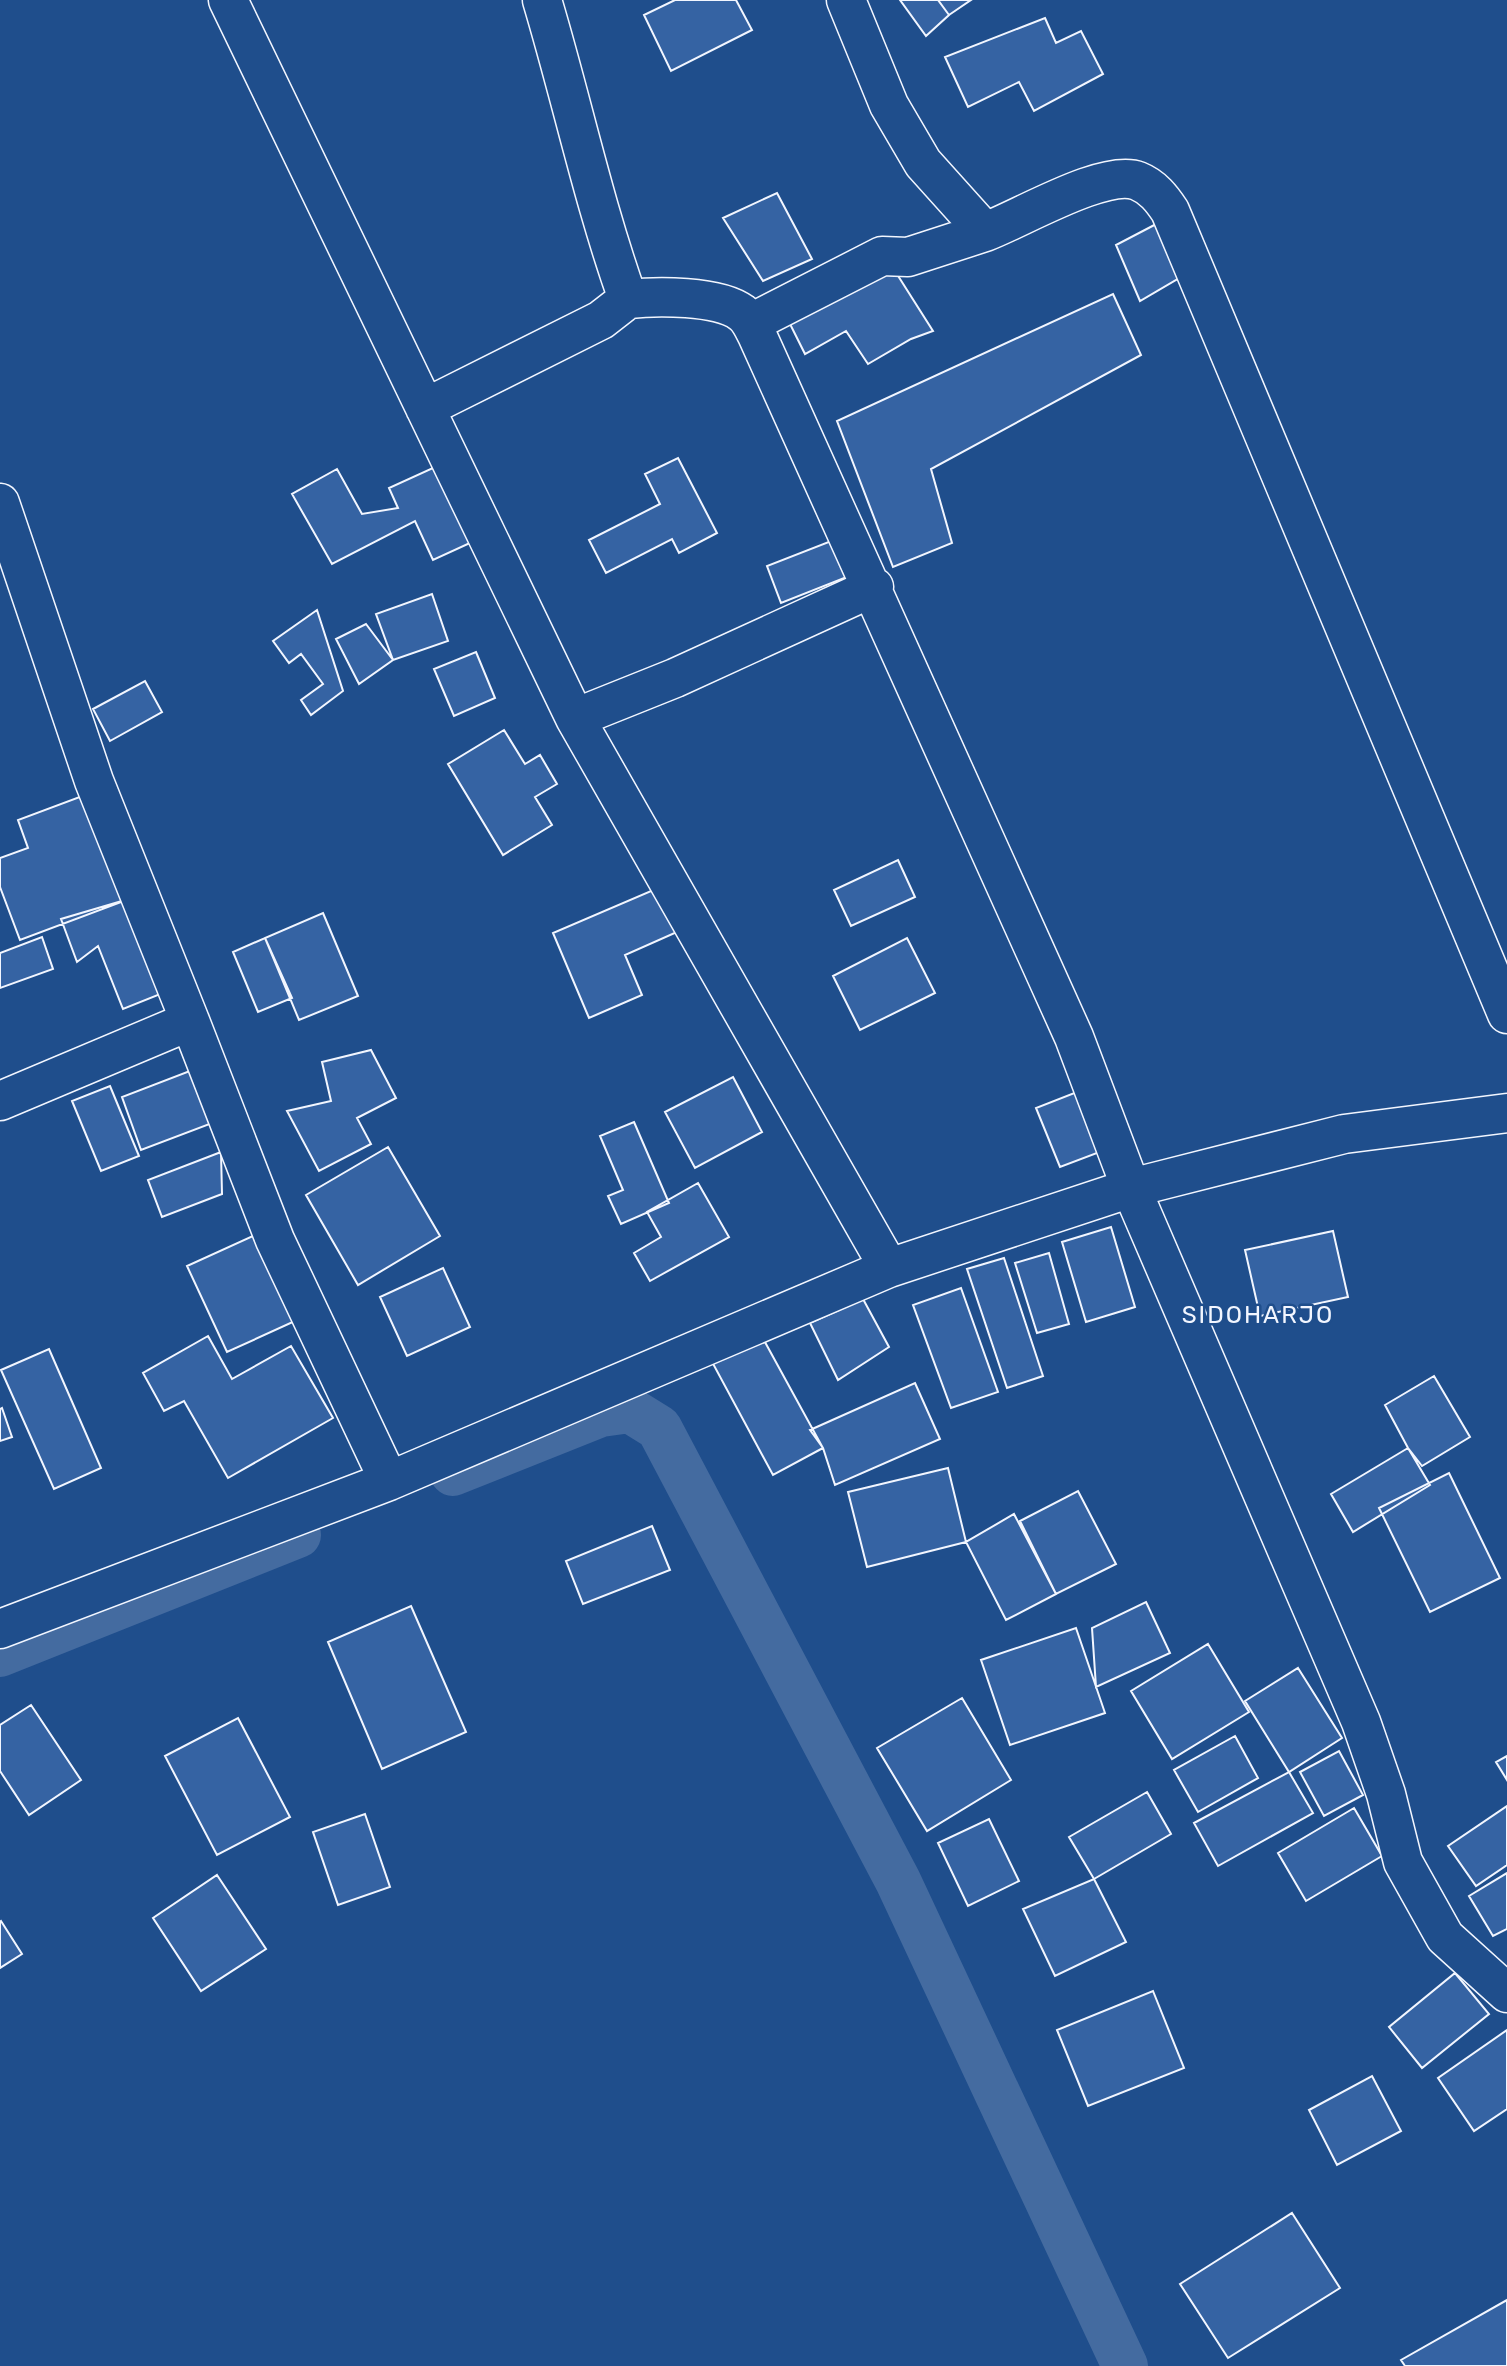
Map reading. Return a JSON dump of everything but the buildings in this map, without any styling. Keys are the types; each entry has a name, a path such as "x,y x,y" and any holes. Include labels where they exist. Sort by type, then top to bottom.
{"street":[{"path":"228,0 575,718 889,1268"},
{"path":"542,0 567,85 594,198 628,299"},
{"path":"846,0 889,105 923,163 985,232"},
{"path":"751,323 882,256 908,257 985,232 1092,184 1117,179 1138,181 1147,186 1170,211 1507,1014"},
{"path":"425,408 601,320 628,299 710,301 743,313 751,323 874,587 1074,1037 1131,1188 1361,1722 1386,1794 1403,1862 1445,1937 1507,1993"},
{"path":"0,503 94,781 275,1240 389,1482"},
{"path":"575,718 675,678 874,587"},
{"path":"0,1101 190,1021"},
{"path":"0,1629 389,1482 889,1268 1131,1188 1344,1134 1507,1113"}],"waterway":[{"path":"453,1473 601,1414 630,1410 659,1428 898,1881 1125,2366"},
{"path":"0,1654 298,1535"}],"district":[{"name":"SIDOHARJO","path":"1258,1315"}]}
